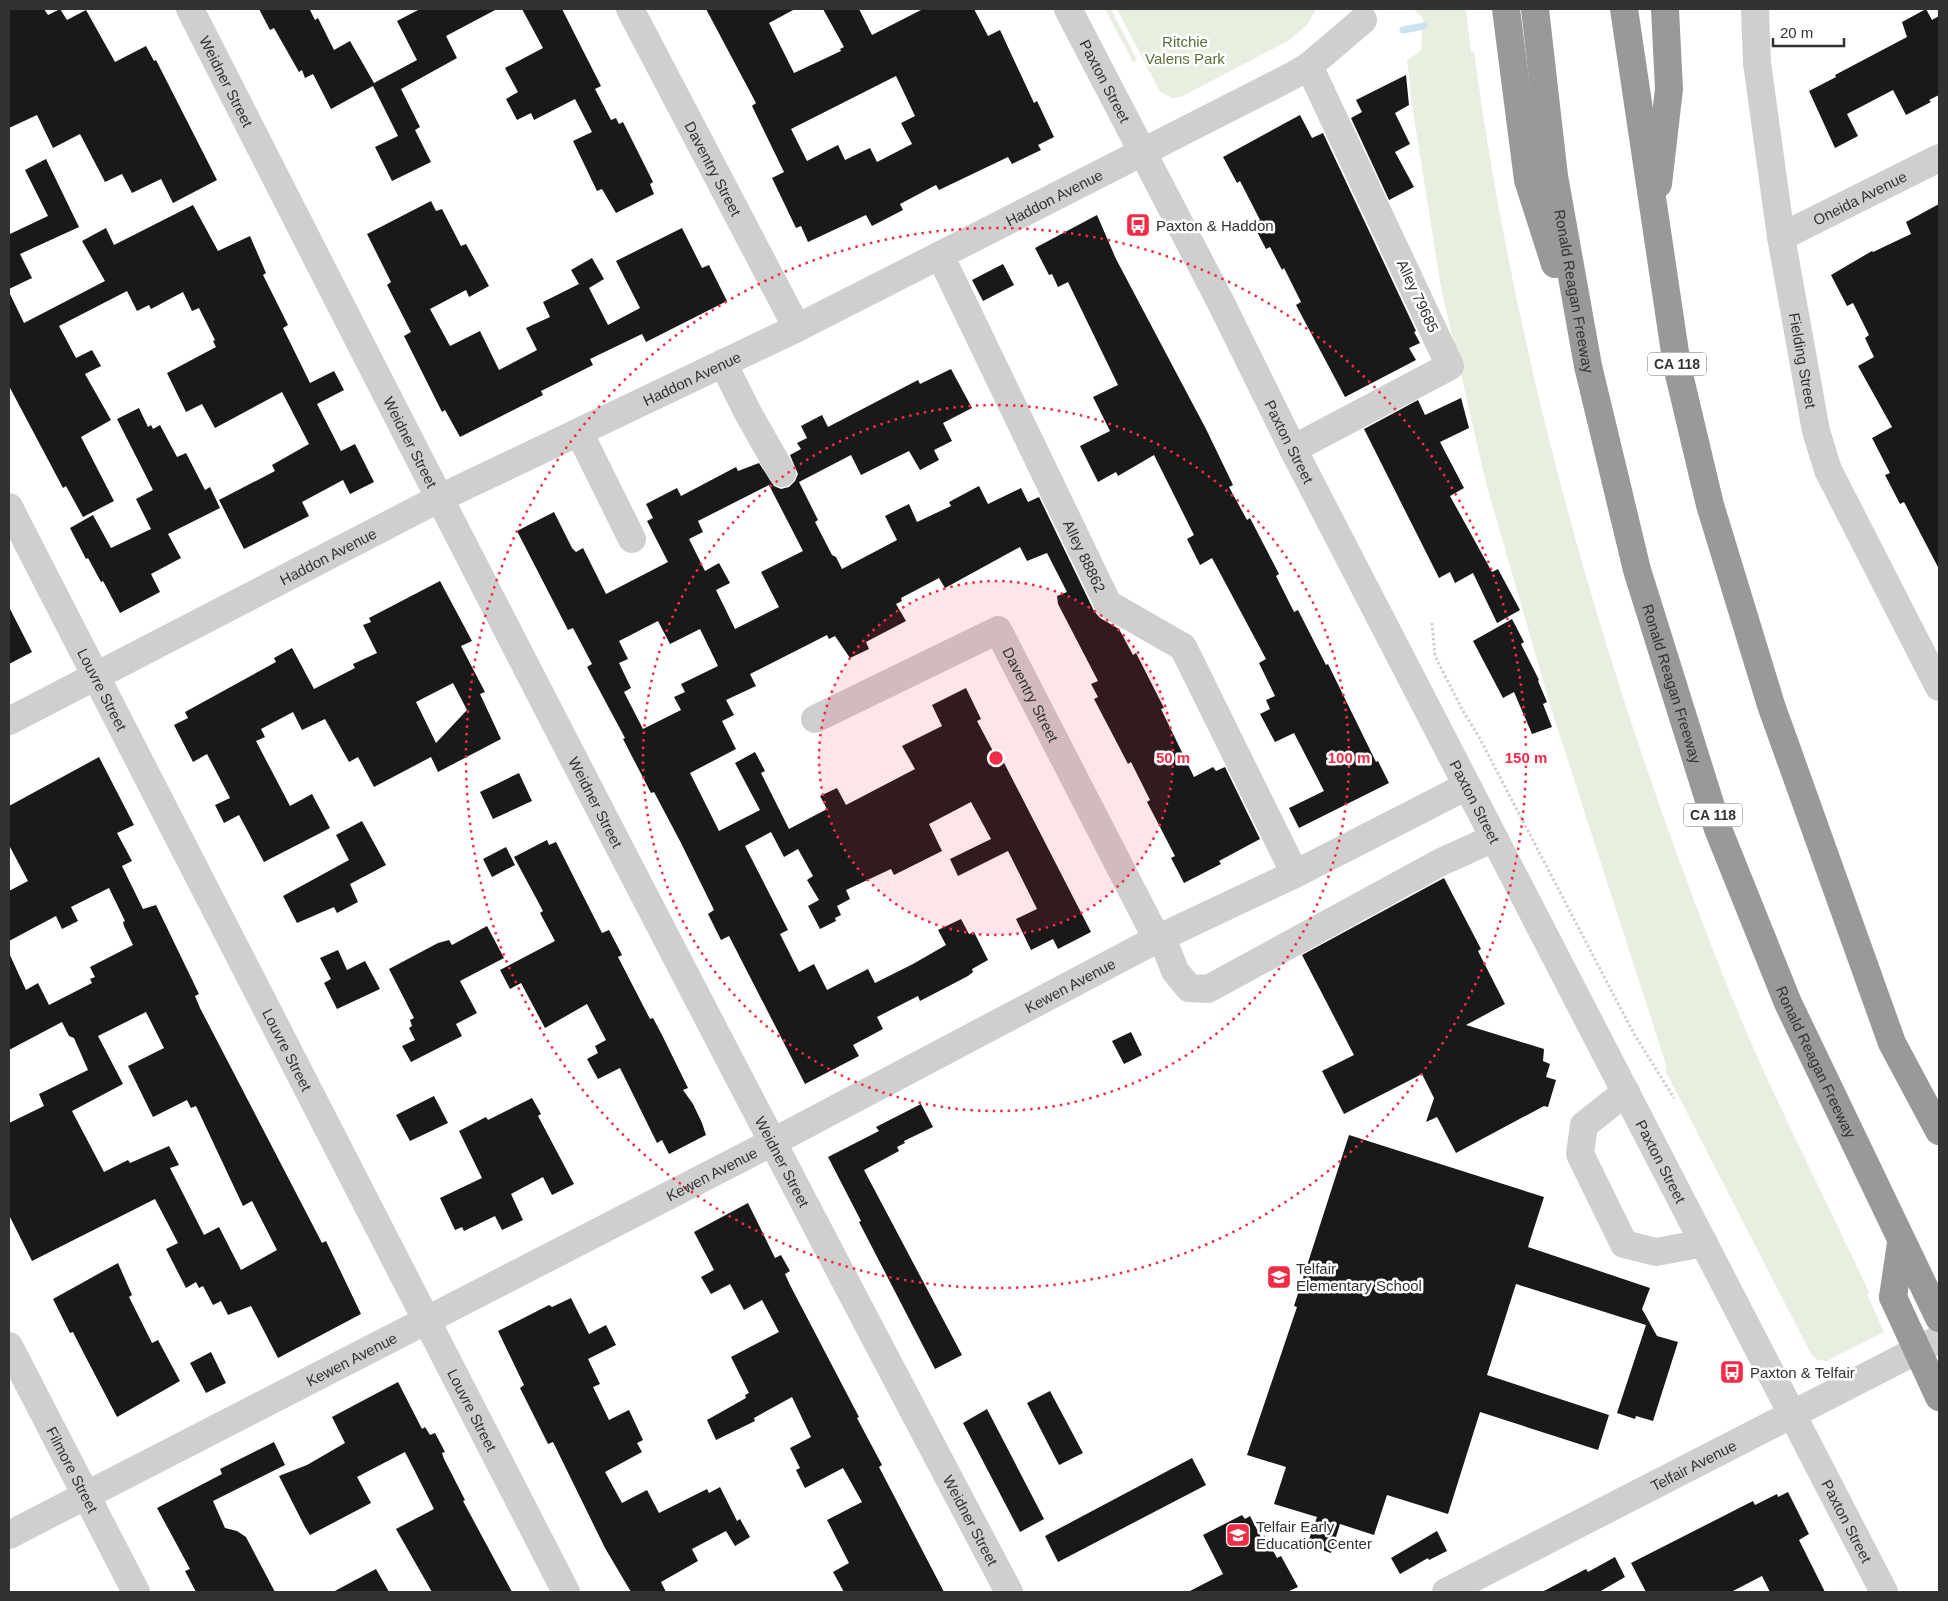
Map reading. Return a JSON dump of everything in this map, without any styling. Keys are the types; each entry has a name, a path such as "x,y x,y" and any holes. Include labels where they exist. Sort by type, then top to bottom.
{"highway":[{"path":"1506,9 1528,180 1588,366"},
{"name":"Ronald Reagan Freeway","path":"1535,9 1554,176 1588,366 1637,570 1718,829 1788,1003 1901,1243 1939,1318"},
{"name":"CA 118","path":"1624,9 1677,366 1710,505 1768,695 1892,1043 1939,1131"},
{"path":"1654,220 1669,89 1665,9"},
{"path":"1901,1243 1893,1297 1939,1398"}],"street":[{"name":"Weidner Street","path":"190,9 438,499 772,1143 1009,1592"},
{"name":"Daventry Street","path":"630,9 797,328"},
{"name":"Paxton Street","path":"1068,9 1220,301 1293,449 1794,1414 1884,1592"},
{"name":"Fielding Street","path":"1755,9 1757,63 1781,237 1816,431 1828,470 1939,686"},
{"name":"Haddon Avenue","path":"9,721 438,499 797,328 1309,66 1363,20"},
{"name":"Alley 79685","path":"1293,449 1450,366 1309,66"},
{"name":"Oneida Avenue","path":"1781,237 1939,158"},
{"name":"Alley 88862","path":"940,256 1108,604 1183,648 1295,874"},
{"path":"723,363 748,413 782,473"},
{"path":"578,432 632,539"},
{"name":"Louvre Street","path":"9,507 566,1592"},
{"name":"Daventry Street","path":"816,719 998,630 1159,938"},
{"name":"Kewen Avenue","path":"9,1535 772,1143 1159,938 1295,874 1467,786"},
{"path":"1159,938 1175,971 1189,988 1208,988 1442,862 1494,838"},
{"path":"1626,1092 1584,1125 1580,1154 1624,1244 1656,1252 1704,1243"},
{"name":"Telfair Avenue","path":"1446,1592 1482,1584 1794,1414 1939,1339"},
{"name":"Filmore Street","path":"9,1346 136,1592"}],"path":[{"path":"1432,623 1435,656 1458,702 1479,737 1634,1034 1674,1098"}],"green space":[{"path":"1105,9 1111,9 1137,60 1133,62"},
{"name":"Ritchie Valens Park","path":"1117,9 1316,9 1307,25 1288,41 1181,97 1172,98 1160,92"},
{"path":"1419,9 1466,9 1471,52 1474,52 1492,171 1515,290 1541,408 1571,525 1605,641 1642,756 1726,983 1777,1100 1869,1292 1867,1294 1884,1332 1827,1361 1817,1360 1811,1354 1665,1070 1667,1068 1550,705 1486,483 1441,288 1412,105 1407,60 1421,51 1422,31 1426,29 1422,17 1415,11"}],"building":[{"path":"9,9 44,9 48,15 60,9 67,20 86,10 115,62 146,46 154,61 156,60 217,180 173,203 161,179 132,193 122,174 105,182 80,134 53,148 37,115 9,128"},
{"path":"259,9 313,9 310,10 315,20 318,18 334,50 350,41 374,83 417,60 397,21 420,9 497,9 446,36 457,58 401,89 420,127 415,130 431,162 392,181 375,147 398,136 373,86 331,109 313,74 305,78 302,70 299,72 274,28 270,30"},
{"path":"522,9 562,9 601,86 595,89 611,120 616,118 619,124 623,122 653,182 650,184 654,194 616,213 602,189 597,191 573,141 592,132 575,99 534,120 531,113 517,120 506,99 518,92 505,68 543,48"},
{"path":"706,9 795,9 769,23 794,73 841,51 840,49 844,47 823,9 859,9 872,35 923,9 974,9 988,36 1000,30 1034,103 1037,101 1054,137 1038,145 1041,150 1012,164 1008,157 939,190 936,185 900,204 903,210 872,226 866,215 808,242 801,226 796,228 772,178 784,172 752,106 756,103","holes":["896,76 915,116 901,123 912,144 877,162 870,148 845,160 838,145 807,161 791,129"]},
{"path":"1926,9 1932,20 1939,16 1939,95 1929,100 1931,102 1906,115 1893,90 1847,114 1858,136 1835,148 1809,91 1907,37 1902,22"},
{"path":"1406,75 1409,105 1395,113 1410,144 1395,152 1414,187 1389,200 1351,118 1362,112 1356,100"},
{"path":"1300,115 1312,138 1323,133 1420,343 1409,348 1416,360 1345,397 1296,305 1301,302 1284,268 1282,270 1270,247 1266,249 1253,224 1260,220 1240,181 1237,183 1223,157"},
{"path":"46,159 79,227 20,254 32,278 9,289 9,232 10,234 48,216 25,170"},
{"path":"431,201 436,211 442,209 461,246 466,244 489,286 469,297 466,290 430,309 450,346 480,331 499,370 537,350 526,328 550,317 543,302 579,284 571,270 592,258 604,279 589,288 608,325 640,308 616,261 682,228 702,268 709,265 727,301 646,342 642,334 590,359 593,365 541,391 543,395 460,437 445,410 442,412 404,336 411,332 387,285 391,282 367,234"},
{"path":"1939,204 1939,569 1904,502 1900,504 1885,475 1890,473 1872,438 1892,427 1858,366 1874,357 1865,338 1869,335 1853,303 1847,306 1831,275 1872,251 1911,234 1906,222"},
{"path":"193,205 218,251 250,236 266,273 263,275 288,325 283,328 310,383 334,371 344,390 317,404 341,451 355,444 374,482 350,494 343,480 302,502 309,516 244,549 219,500 275,471 272,465 309,444 282,392 215,428 202,404 186,412 167,373 216,347 213,341 215,340 199,308 192,311 183,292 151,309 149,305 137,311 127,291 59,326 76,358 92,350 101,366 85,374 111,420 81,437 114,501 83,517 66,486 63,488 9,386 9,292 24,323 105,281 82,241 106,228 114,245"},
{"path":"1097,215 1116,259 1206,429 1233,485 1229,487 1247,520 1250,518 1279,574 1276,576 1294,612 1298,610 1326,665 1328,664 1376,762 1378,761 1389,783 1299,828 1289,808 1324,791 1294,733 1275,742 1260,714 1270,709 1266,700 1275,696 1259,663 1266,659 1212,558 1200,565 1187,539 1194,535 1154,455 1118,476 1116,472 1098,482 1080,446 1110,431 1093,397 1118,385 1068,282 1058,287 1052,274 1049,275 1035,248"},
{"path":"1003,264 1014,285 983,301 972,280"},
{"path":"951,369 972,408 943,423 952,441 934,450 939,460 920,470 909,451 861,475 851,455 799,482 818,520 815,522 832,555 836,557 842,569 897,540 885,516 909,504 917,522 951,506 949,502 979,486 988,504 1021,488 1028,502 1039,497 1094,611 1100,618 1119,629 1133,655 1136,653 1164,708 1161,709 1194,777 1213,767 1216,771 1225,767 1260,839 1219,861 1221,864 1184,883 1171,858 1175,856 1147,802 1150,800 1131,762 1128,764 1094,699 1098,697 1091,684 1098,681 1058,604 1057,596 1067,592 1047,553 1027,561 1020,547 945,588 939,578 901,598 902,601 896,604 906,621 866,642 869,649 850,658 835,636 829,639 827,635 750,674 756,686 726,700 734,715 722,721 736,749 690,773 719,831 760,810 735,763 755,752 765,771 761,773 789,829 827,809 820,796 837,788 846,805 915,769 902,746 942,726 932,705 966,688 981,719 977,721 994,753 998,751 1091,932 1058,949 1053,939 1031,950 1016,919 1037,909 1008,851 958,876 950,859 991,839 971,802 929,824 942,851 894,875 891,869 846,890 850,899 837,906 841,915 835,918 836,921 820,929 808,906 819,900 807,880 813,876 798,849 784,857 771,832 745,846 788,930 780,934 799,972 814,964 827,990 868,969 875,983 913,964 946,945 938,930 961,919 969,934 974,932 988,960 972,969 973,972 968,976 920,1001 918,996 877,1017 883,1029 853,1045 859,1056 805,1084 729,936 721,940 708,914 714,910 681,843 654,792 651,793 623,739 625,738 587,667 592,664 573,628 568,630 517,531 554,512 572,548 576,552 583,548 606,594 668,562 647,521 653,518 646,504 677,488 681,496 736,467 738,471 759,463 774,486 781,489 789,487 795,481 798,474 790,455 801,449 797,443 807,438 801,426 822,415 828,427 918,380 920,384","holes":["769,485 803,551 761,572 779,607 735,629 716,590 730,583 719,563 705,571 689,539 703,532 698,521","658,621 670,644 700,629 718,666 681,684 685,692 674,697 681,710 643,729 624,692 631,688 619,663 628,659 619,641"]},
{"path":"1461,398 1469,428 1440,442 1464,488 1450,496 1492,572 1498,569 1520,610 1497,623 1473,573 1455,583 1450,572 1439,578 1364,429 1418,400 1425,415"},
{"path":"139,408 148,427 151,425 153,429 160,425 177,457 186,453 205,490 210,487 220,508 168,534 181,558 151,574 160,592 120,613 103,581 101,582 88,558 86,559 70,528 93,515 111,548 151,529 136,499 153,490 117,419"},
{"path":"440,581 472,641 461,646 485,692 480,694 501,739 438,772 431,757 374,787 358,757 349,762 325,719 302,730 293,712 261,729 265,737 256,741 290,806 312,794 330,828 264,862 239,815 224,823 215,805 230,798 207,754 193,762 174,725 188,718 185,712 276,662 274,658 292,648 314,689 355,668 353,664 377,653 363,625 371,622 369,618","holes":["453,683 467,710 436,743 416,702"]},
{"path":"9,607 32,652 9,664"},
{"path":"1512,619 1524,642 1521,644 1539,680 1547,702 1543,704 1552,727 1532,734 1514,692 1503,698 1473,641"},
{"path":"99,757 134,825 117,833 132,861 122,866 143,909 156,905 199,994 195,996 200,1008 322,1243 326,1241 361,1314 278,1358 251,1306 228,1315 221,1301 213,1305 203,1286 199,1288 196,1282 186,1288 166,1249 178,1243 155,1199 32,1261 9,1215 9,1123 44,1106 39,1094 88,1070 74,1038 69,1036 62,1022 9,1050 9,953 26,990 38,983 49,1005 92,983 90,979 95,977 90,967 133,945 124,926 123,922 125,921 109,888 71,907 78,921 62,929 56,916 9,941 9,891 28,881 9,845 9,806","holes":["146,1012 164,1048 128,1066 153,1117 187,1100 191,1108 196,1106 243,1206 252,1201 277,1250 241,1270 219,1227 204,1235 170,1168 179,1165 169,1146 130,1163 128,1160 104,1172 72,1111 123,1084 98,1036"]},
{"path":"519,773 532,801 493,819 480,792"},
{"path":"362,821 386,865 350,884 358,902 337,913 334,907 297,923 283,896 349,860 336,835"},
{"path":"547,840 549,845 556,842 602,933 609,930 622,955 618,957 650,1019 653,1018 662,1035 688,1088 683,1090 693,1104 702,1123 706,1135 669,1154 662,1140 657,1143 620,1068 598,1079 587,1059 598,1053 595,1046 606,1040 587,1004 545,1028 521,983 510,989 500,970 555,941 540,913 543,911 514,857"},
{"path":"506,847 515,865 492,877 483,859"},
{"path":"1444,878 1481,949 1478,951 1505,1004 1466,1025 1544,1049 1543,1061 1550,1064 1546,1077 1556,1080 1548,1107 1544,1106 1456,1153 1437,1117 1426,1122 1434,1098 1422,1074 1344,1114 1322,1071 1354,1055 1302,955"},
{"path":"487,926 504,958 460,981 477,1013 456,1024 462,1036 411,1062 402,1046 415,1040 409,1028 412,1026 410,1020 414,1018 389,969 438,943 449,940 452,945"},
{"path":"338,950 347,970 365,961 380,989 337,1009 324,983 331,979 320,958"},
{"path":"1131,1032 1142,1055 1124,1064 1112,1041"},
{"path":"434,1096 448,1123 410,1141 396,1115"},
{"path":"532,1098 541,1114 538,1116 574,1184 552,1195 543,1177 511,1194 523,1220 502,1230 495,1216 464,1231 462,1227 455,1230 440,1198 482,1178 459,1131 486,1117 488,1120"},
{"path":"921,1104 933,1127 904,1141 905,1143 897,1147 899,1151 864,1170 962,1355 935,1369 859,1222 861,1221 828,1157 879,1131 876,1127"},
{"path":"1349,1135 1544,1197 1528,1247 1650,1288 1642,1309 1657,1336 1678,1342 1653,1421 1636,1416 1635,1419 1617,1413 1646,1325 1516,1284 1487,1375 1609,1415 1598,1450 1480,1412 1448,1514 1387,1495 1374,1535 1340,1524 1331,1553 1307,1545 1317,1517 1274,1504 1286,1467 1247,1455 1297,1307 1294,1306"},
{"path":"748,1203 775,1258 781,1255 790,1271 785,1274 790,1285 859,1417 857,1418 882,1465 879,1467 944,1592 844,1592 833,1572 849,1563 827,1520 862,1502 843,1468 805,1488 796,1470 800,1468 790,1448 811,1437 792,1397 754,1418 755,1421 716,1440 707,1420 746,1398 745,1395 749,1393 731,1357 779,1332 762,1300 744,1310 730,1284 711,1294 701,1277 714,1270 694,1232"},
{"path":"118,1263 132,1295 129,1297 152,1343 158,1340 180,1381 117,1417 73,1332 70,1333 53,1299"},
{"path":"571,1298 589,1334 606,1325 616,1345 588,1359 600,1384 593,1387 609,1420 629,1410 643,1440 637,1443 642,1452 605,1472 622,1503 647,1490 659,1513 707,1489 709,1493 720,1487 737,1521 740,1519 750,1537 735,1546 726,1531 692,1549 698,1561 661,1582 666,1592 631,1592 605,1548 553,1442 548,1444 520,1388 524,1385 498,1331 549,1305 552,1307"},
{"path":"211,1352 226,1383 206,1393 190,1363"},
{"path":"398,1382 422,1429 425,1427 430,1435 435,1433 445,1452 442,1453 444,1459 465,1500 463,1501 512,1592 432,1592 396,1529 434,1509 405,1452 357,1477 371,1503 310,1535 305,1527 279,1476 307,1465 345,1443 332,1417"},
{"path":"1050,1391 1083,1453 1059,1465 1027,1403"},
{"path":"987,1409 1044,1519 1020,1532 963,1423"},
{"path":"274,1442 285,1465 213,1501 225,1528 237,1531 246,1537 275,1592 196,1592 185,1571 190,1569 157,1508 222,1474 220,1469"},
{"path":"1192,1458 1206,1485 1058,1562 1045,1536"},
{"path":"1788,1492 1809,1534 1799,1540 1825,1592 1770,1592 1762,1576 1731,1592 1646,1592 1631,1563 1753,1501 1755,1505 1777,1494 1778,1497"},
{"path":"1242,1515 1245,1519 1250,1516 1263,1541 1264,1535 1277,1558 1281,1556 1298,1587 1287,1592 1188,1592 1223,1574 1203,1535"},
{"path":"1437,1531 1447,1551 1429,1560 1428,1558 1400,1574 1391,1558"},
{"path":"1615,1557 1625,1577 1599,1592 1542,1592 1586,1569 1588,1572"},
{"path":"376,1569 389,1592 333,1592"}],"waterway":[{"path":"1403,30 1424,26"}],"place":[{"name":"Paxton & Haddon","path":"1138,225"},
{"name":"Telfair Elementary School","path":"1279,1277"},
{"name":"Paxton & Telfair","path":"1732,1372"},
{"name":"Telfair Early Education Center","path":"1238,1535"}]}
